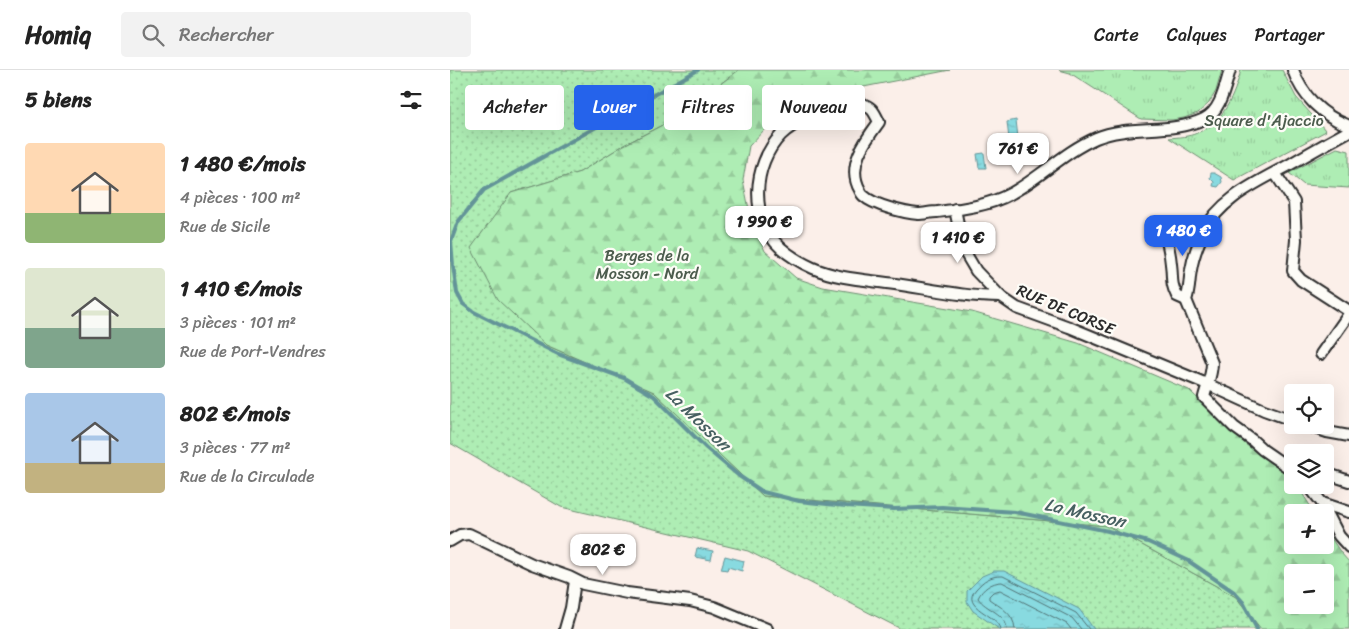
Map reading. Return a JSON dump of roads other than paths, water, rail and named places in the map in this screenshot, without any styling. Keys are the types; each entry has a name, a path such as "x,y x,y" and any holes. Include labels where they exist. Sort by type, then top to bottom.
{"street":[{"path":"1001,297 976,271 963,249 955,209 999,200 1012,194 1069,153 1096,138 1118,131 1173,128 1205,118 1217,106 1230,70"},
{"path":"1293,70 1306,96 1320,111 1336,121 1348,125"},
{"name":"RUE DE CORSE","path":"955,209 918,214 886,208 864,196 855,182 856,162 862,146 879,122 873,109 863,104 831,109 796,123 781,134 771,148 760,172 757,195 762,218 769,233 780,247 794,258 815,269 840,276 973,296 1001,297 1017,308 1069,326 1284,417"},
{"path":"1186,300 1190,291 1191,271 1196,250 1212,218 1223,206 1250,186 1275,173 1348,125"},
{"path":"1275,173 1294,202 1296,240 1293,271 1301,280 1349,313 1321,354"},
{"path":"1164,228 1171,264 1172,286 1177,296 1186,300 1212,363 1212,374 1204,397 1234,427 1284,464"},
{"path":"1334,433 1349,436"},
{"path":"1334,476 1349,481"},
{"path":"1315,494 1322,504"},
{"path":"1334,508 1349,512"},
{"path":"1334,527 1339,536 1349,547"},
{"path":"450,541 460,535 468,534 532,564 569,577 575,581 627,594 690,600 714,606 767,629"},
{"path":"565,629 575,581"}],"water":[{"path":"1016,120 1018,138 1009,139 1007,122"},
{"path":"984,153 986,168 979,168 977,154"},
{"path":"1211,173 1221,177 1222,182 1218,187 1213,186 1214,182 1210,178"},
{"path":"697,548 713,551 711,560 695,557"},
{"path":"725,556 744,561 742,571 728,567 727,570 721,569"},
{"path":"994,571 1004,571 1079,609 1094,629 999,629 973,611 967,602 967,591 982,576"}],"waterway":[{"name":"La Mosson","path":"698,70 484,190 458,222 451,241 457,293 463,304 474,312 558,354 624,378 654,396 706,448 739,476 763,492 799,501 846,506 894,509 942,507 1015,512 1108,531 1148,542 1187,560 1234,592 1243,602 1257,629"}],"park label":[{"name":"Square d'Ajaccio","path":"1264,120"},
{"name":"Berges de la Mosson - Nord","path":"647,264"}]}
